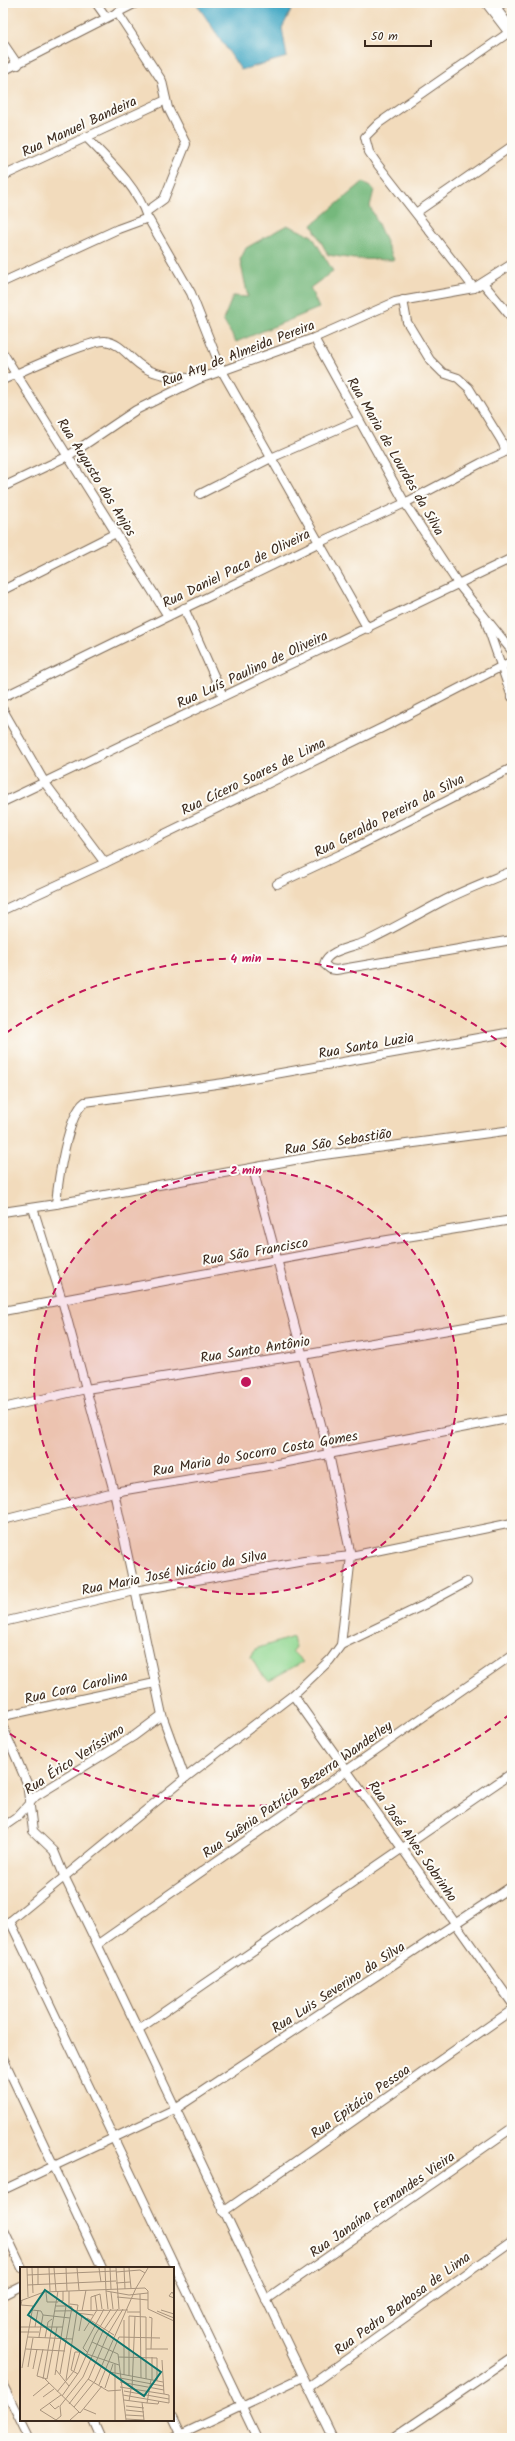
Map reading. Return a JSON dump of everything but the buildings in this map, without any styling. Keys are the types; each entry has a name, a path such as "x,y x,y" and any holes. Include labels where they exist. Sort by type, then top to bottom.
{"main road":[{"path":"496,5 511,32"}],"street":[{"path":"96,3 106,17"},
{"path":"3,71 18,65 106,17 136,3"},
{"path":"3,282 147,215 164,199 186,144 166,100 162,81 117,12"},
{"path":"474,288 369,152 365,141 366,134 511,32"},
{"path":"3,43 18,65"},
{"name":"Rua Manuel Bandeira","path":"3,176 166,100"},
{"path":"86,137 118,172 147,215 191,292 222,371 368,629"},
{"path":"416,212 512,146"},
{"name":"Rua Ary de Almeida Pereira","path":"3,487 68,456 136,410 199,379 314,338 403,300 474,288 512,264"},
{"path":"483,283 512,318"},
{"name":"Rua Daniel Paca de Oliveira","path":"3,697 320,542 405,503 480,463 504,453 504,446 469,388 458,378 443,373 430,360 406,319 403,300"},
{"name":"Rua Maria de Lourdes da Silva","path":"314,338 405,503 459,584 483,616"},
{"path":"3,380 77,349 104,341 116,344 146,369 159,374 199,379"},
{"name":"Rua Augusto dos Anjos","path":"3,353 168,616"},
{"path":"200,494 271,458 358,420"},
{"path":"3,590 116,533"},
{"name":"Rua Luís Paulino de Oliveira","path":"3,802 223,696 368,629 512,558"},
{"path":"184,608 223,696"},
{"path":"483,616 512,651"},
{"path":"483,616 512,697"},
{"name":"Rua Cícero Soares de Lima","path":"3,910 105,863 400,720 512,662"},
{"path":"3,710 45,783 105,863"},
{"name":"Rua Geraldo Pereira da Silva","path":"277,884 350,850 512,768"},
{"path":"512,871 442,902 391,930 326,958 325,966 336,970 512,940"},
{"name":"Rua Santa Luzia","path":"56,1204 59,1177 74,1117 85,1102 224,1083 512,1032"},
{"name":"Rua São Sebastião","path":"3,1212 56,1204 387,1145 512,1130"},
{"path":"253,1169 329,1454 351,1556 341,1645"},
{"path":"33,1208 62,1300 114,1492 162,1715 185,1778"},
{"name":"Rua São Francisco","path":"3,1311 277,1260 512,1220"},
{"name":"Rua Santo Antônio","path":"3,1408 86,1389 303,1355 512,1319"},
{"name":"Rua Maria do Socorro Costa Gomes","path":"3,1520 114,1492 329,1454 512,1418"},
{"name":"Rua Maria José Nicácio da Silva","path":"3,1622 135,1591 281,1565 351,1556 512,1523"},
{"path":"3,1927 65,1878 185,1778 293,1695 330,1660 341,1645 424,1605 467,1582"},
{"name":"Rua Suênia Patrícia Bezerra Wanderley","path":"98,1944 512,1655"},
{"name":"Rua Cora Carolina","path":"3,1716 154,1683"},
{"name":"Rua José Alves Sobrinho","path":"293,1695 512,2003"},
{"name":"Rua Érico Veríssimo","path":"3,1827 16,1818 30,1801 50,1786 134,1736 162,1715"},
{"path":"3,1727 27,1783 33,1831 54,1851 65,1878 177,2108 223,2212 333,2438"},
{"path":"139,2029 400,1847 481,1796 512,1773"},
{"name":"Rua Luis Severino da Silva","path":"3,2190 177,2108 457,1925 512,1886"},
{"path":"10,1921 257,2438"},
{"name":"Rua Epitácio Pessoa","path":"223,2212 512,2010"},
{"path":"3,2058 102,2267"},
{"name":"Rua Janaína Fernandes Vieira","path":"266,2300 512,2128"},
{"path":"3,2228 22,2267"},
{"name":"Rua Pedro Barbosa de Lima","path":"308,2387 512,2241"},
{"path":"3,2295 20,2286"},
{"path":"393,2438 512,2357"},
{"path":"174,2420 179,2437 303,2377"},
{"path":"3,2384 20,2419"},
{"path":"21,2421 29,2438"},
{"path":"93,2421 101,2438"}],"green space":[{"path":"363,182 374,190 370,206 394,260 354,259 328,255 312,225"},
{"path":"287,225 312,236 333,271 310,288 319,308 236,342 223,320 233,296 248,297 240,260 246,248"},
{"path":"293,1637 295,1647 292,1651 303,1662 269,1680 260,1673 251,1657 255,1649"}],"water":[{"path":"196,3 295,3 282,28 287,57 241,70"}]}
